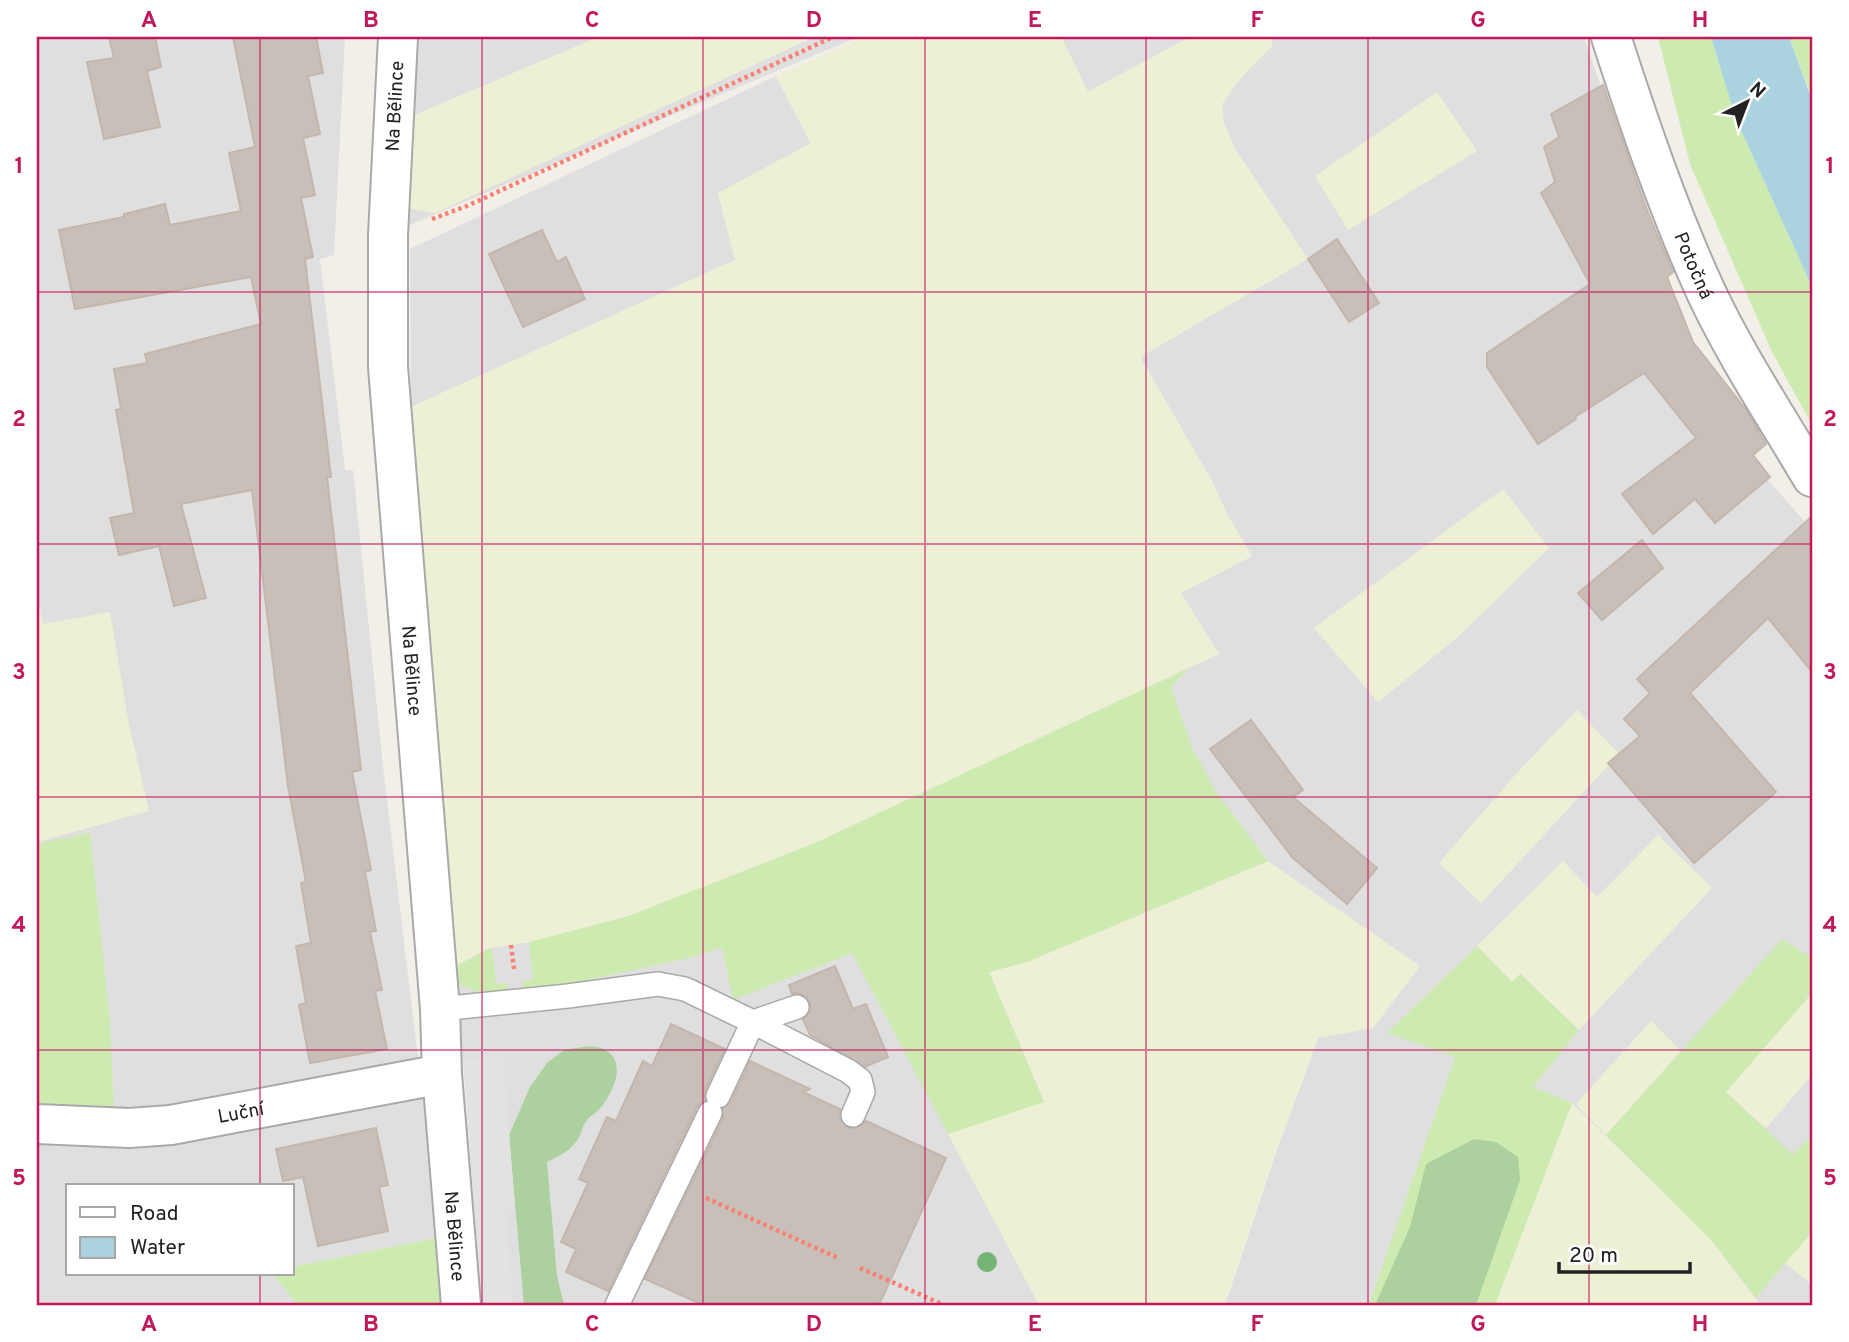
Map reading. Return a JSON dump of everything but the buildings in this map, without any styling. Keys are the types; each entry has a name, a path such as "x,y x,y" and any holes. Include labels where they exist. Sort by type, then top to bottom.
{"street":[{"name":"Na Bělince","path":"398,37 386,300 388,368 461,1305"},
{"name":"Potočná","path":"1611,37 1663,189 1706,293 1727,334 1812,477"},
{"name":"Luční","path":"37,1124 130,1128 171,1125 442,1073"}],"lane":[{"path":"440,1009 658,984 685,989 848,1071 860,1080 863,1092 853,1115"},
{"path":"617,1305 752,1022 797,1007"}],"path":[{"path":"388,235 467,206 833,37"},
{"path":"676,1184 838,1258"},
{"path":"860,1268 944,1305"}],"shaded area":[{"path":"37,37 345,37 334,255 320,259 345,470 353,470 383,767 424,1108 444,1305 37,1305"},
{"path":"416,37 858,37 407,226"},
{"path":"1061,37 1190,37 1088,92"},
{"path":"1271,37 1584,37 1664,276 1690,340 1767,439 1746,455 1812,530 1812,1305 1760,1305 1712,1241 1572,1103 1455,1057 1370,1305 1225,1305 1276,1152 1318,1039 1102,1130 1038,1305 482,1305 456,966 489,948 529,942 628,916 815,843 1218,654 1180,593 1252,556 1140,357 1307,259 1234,147 1224,124 1221,104 1243,75 1272,46"},
{"path":"776,76 845,210 411,407 410,249"},
{"path":"503,1056 515,1208 505,1209 513,1305 482,1305 463,1059"}],"green space":[{"path":"598,37 814,37 435,213 408,208 412,116"},
{"path":"865,37 1061,37 1088,92 1190,37 1271,37 1272,46 1243,75 1222,104 1224,124 1234,147 1308,259 1140,357 1252,556 1181,593 1219,654 815,843 628,916 529,942 489,948 456,966 411,407 735,260 718,193 811,143 776,76"},
{"path":"1658,37 1711,37 1736,119 1812,287 1812,425 1772,352 1690,164"},
{"path":"1789,37 1812,37 1812,98"},
{"path":"1437,92 1477,151 1348,230 1315,176"},
{"path":"1503,489 1549,548 1458,637 1378,702 1314,628"},
{"path":"37,598 43,624 110,612 129,725 149,811 37,842"},
{"path":"1189,668 1171,687 1192,747 1216,792 1268,861 1027,962 989,972 1044,1102 948,1134 852,953 733,1000 722,947 653,966 524,989 522,981 533,979 529,942 626,917 815,843"},
{"path":"1577,710 1619,754 1481,903 1439,863 1516,774"},
{"path":"90,833 110,1021 114,1110 37,1106 37,844"},
{"path":"1658,835 1712,888 1579,1030 1521,974 1512,982 1477,946 1563,861 1597,897"},
{"path":"1268,861 1420,966 1373,1028 1318,1038 1276,1152 1225,1305 1039,1305 948,1134 1044,1101 989,972 1027,962"},
{"path":"1782,939 1812,958 1812,993 1726,1092 1793,1155 1812,1135 1812,1232 1756,1298 1712,1241 1606,1135"},
{"path":"1477,946 1512,982 1520,974 1579,1030 1533,1087 1572,1103 1495,1305 1369,1305 1455,1057 1387,1033"},
{"path":"492,947 496,984 507,983 508,990 487,992 461,985 456,980 456,966"},
{"path":"1812,993 1812,1075 1766,1128 1725,1092"},
{"path":"1651,1021 1681,1051 1606,1135 1576,1104"},
{"path":"589,1046 601,1048 615,1060 617,1068 613,1087 600,1108 587,1120 576,1142 547,1162 557,1276 564,1305 524,1305 509,1135 530,1087 547,1063 564,1050"},
{"path":"1572,1103 1712,1241 1760,1305 1495,1305"},
{"path":"1474,1139 1496,1142 1518,1157 1520,1180 1476,1305 1375,1305 1410,1227 1426,1164"},
{"path":"1812,1227 1812,1285 1783,1261"},
{"path":"437,1238 444,1305 298,1305 275,1276 294,1276 294,1267"}],"water":[{"path":"1711,37 1789,37 1812,100 1812,287 1736,119"}]}
